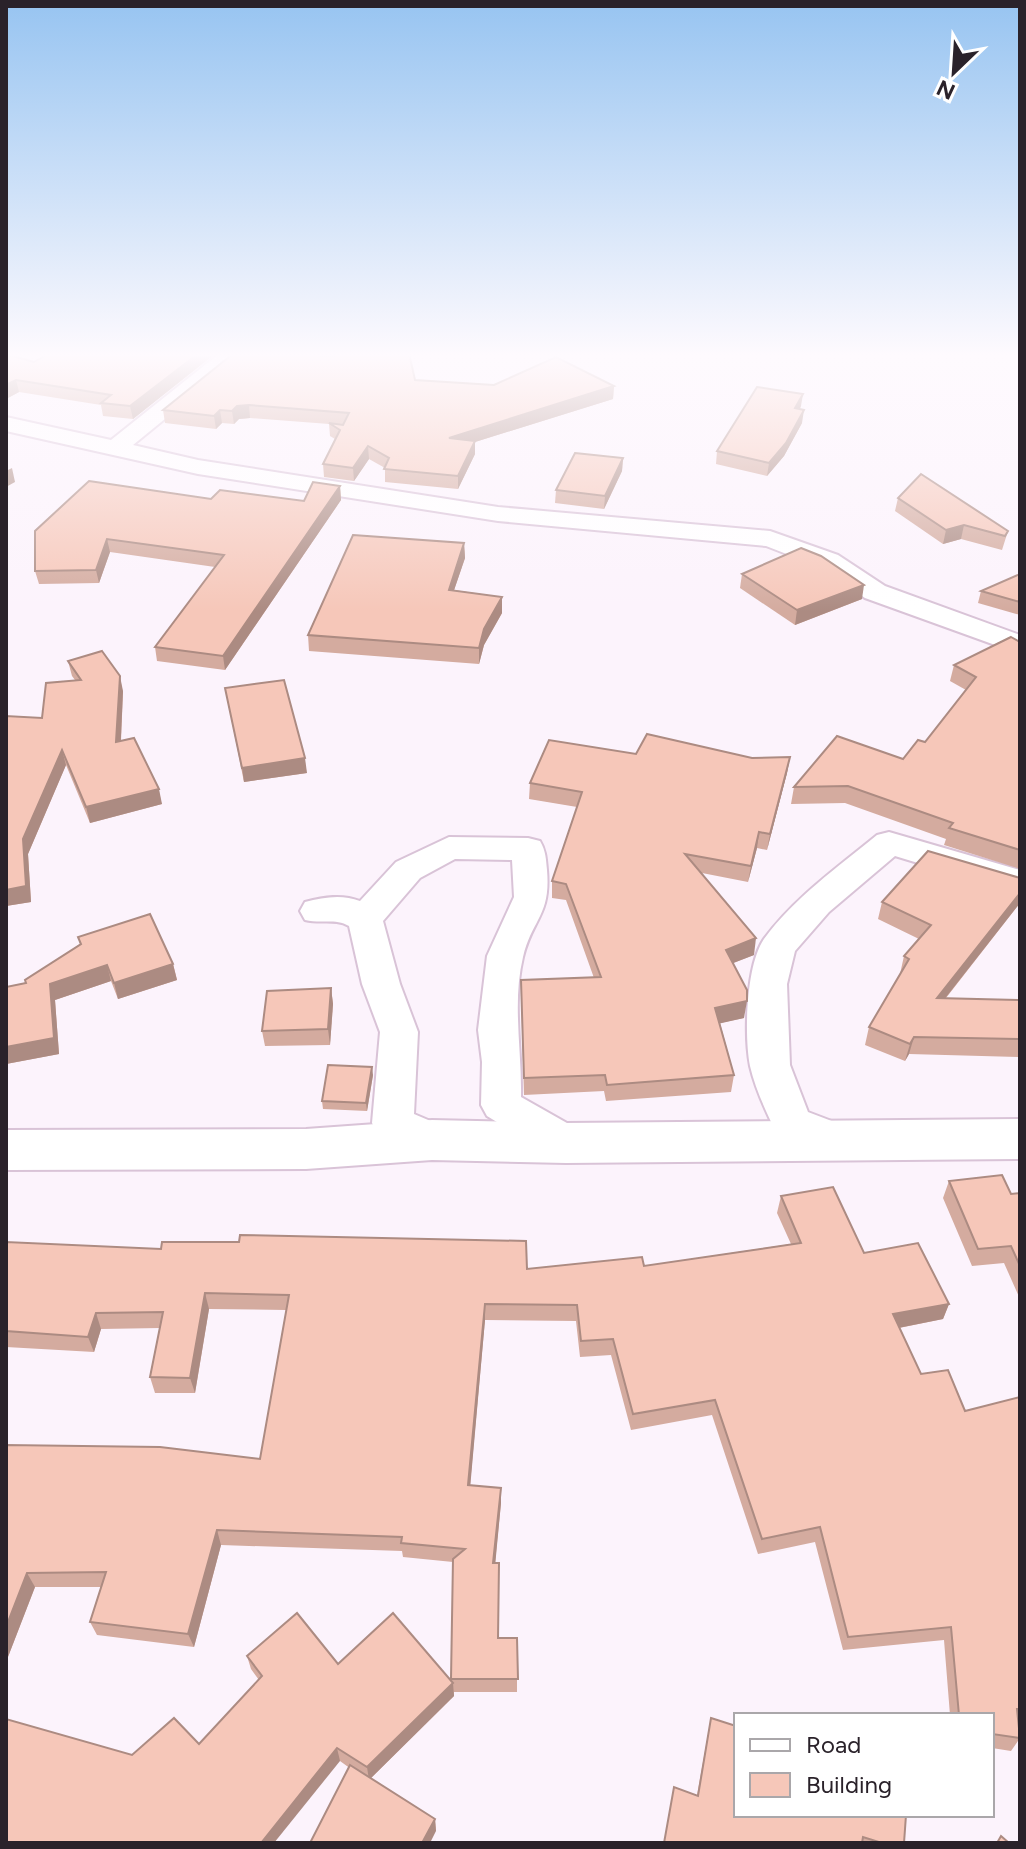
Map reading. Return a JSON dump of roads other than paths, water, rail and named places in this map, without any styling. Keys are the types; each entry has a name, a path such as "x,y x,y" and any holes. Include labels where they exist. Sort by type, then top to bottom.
{"main road":[{"path":"6,1150 306,1149 432,1140 566,1143 1020,1139"}],"street":[{"path":"69,439 113,450 498,514 770,539 829,561 875,592 1020,645"},
{"path":"113,450 126,439"},
{"path":"836,1141 792,1123 770,1065 768,984 778,947 816,904 889,843 1020,882"},
{"path":"365,919 408,870 449,848 528,849 532,897 505,956 497,1030 502,1062 501,1105 566,1143"},
{"path":"318,911 344,908 365,919 381,984 399,1032 394,1071 393,1123 432,1140"}]}
